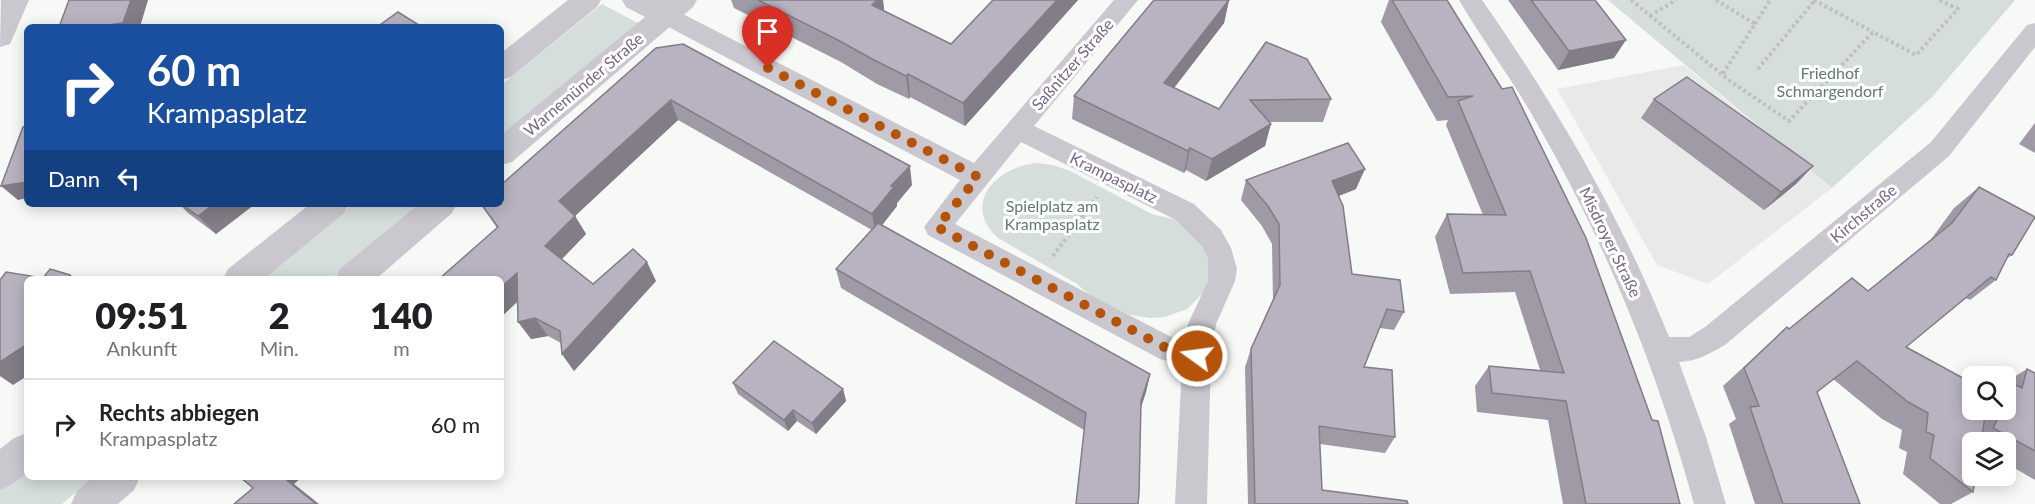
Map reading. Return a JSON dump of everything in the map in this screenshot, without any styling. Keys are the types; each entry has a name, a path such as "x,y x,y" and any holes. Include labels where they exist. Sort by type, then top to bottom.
{"street":[{"path":"0,37 15,0"},
{"path":"636,0 674,8 978,177"},
{"name":"Saßnitzer Straße","path":"1017,129 1127,0"},
{"name":"Misdroyer Straße","path":"1470,0 1510,57 1561,140 1621,256 1660,350 1702,472 1710,504"},
{"path":"504,66 576,3"},
{"name":"Warnemünder Straße","path":"504,150 674,8"},
{"name":"Kirchstraße","path":"1660,350 1693,349 1715,336 1940,149 2035,31"},
{"path":"1017,129 937,227 1170,350 1197,356"},
{"name":"Krampasplatz","path":"1017,129 1185,212 1206,229 1218,248 1225,269 1218,291 1201,326 1197,356 1191,504"},
{"path":"244,276 329,207"},
{"path":"356,276 437,207"},
{"path":"0,472 24,452"},
{"path":"90,504 118,480"}],"path":[{"path":"1630,0 1722,75 1789,121 1873,32"},
{"path":"1650,16 1676,0"},
{"path":"1716,0 1755,24"},
{"path":"1722,75 1770,0"},
{"path":"1758,69 1814,0 1916,55 1958,9 1939,0"},
{"path":"1049,260 1104,189"}],"shaded area":[{"path":"1684,65 1832,188 1708,284 1657,265 1557,89"}],"green space":[{"name":"Friedhof Schmargendorf","path":"1608,0 2015,0 1932,97 1832,188"},
{"path":"602,4 638,23 504,135 504,83"},
{"name":"Spielplatz am Krampasplatz","path":"1037,163 1053,165 1070,171 1152,214 1176,220 1203,242 1212,270 1204,292 1187,309 1165,317 1150,318 1130,315 1091,296 1077,284 998,238 987,225 983,212 983,200 989,188 1009,171"},
{"path":"349,207 417,207 335,276 264,276"},
{"path":"24,469 24,480 90,480 62,504 0,504 0,489"}],"building":[{"path":"69,0 131,0 123,23 60,24"},
{"path":"758,0 877,0 872,5 951,44 993,0 1057,0 963,103"},
{"path":"1154,0 1229,0 1164,83 1219,109 1266,42 1307,59 1331,99 1250,100 1271,124 1212,159 1190,148 1188,151 1074,96"},
{"path":"1392,0 1447,0 1502,89 1512,87 1586,238 1652,420 1658,421 1680,504 1586,504 1566,401 1492,393 1489,366 1564,373 1530,271 1463,273 1447,214 1506,215 1458,101 1473,96 1448,97"},
{"path":"1531,0 1595,0 1626,40 1569,51"},
{"path":"398,12 417,24 381,24"},
{"path":"683,44 910,166 891,186 894,187 872,214 671,100 559,201 575,216 545,246 593,284 633,249 647,262 562,354 560,331 535,318 518,322 517,273 504,284 504,276 442,276 498,227 483,207 504,207 504,182 656,48"},
{"path":"1687,77 1813,166 1781,192 1654,99"},
{"path":"23,127 24,182 1,186"},
{"path":"1348,143 1365,169 1332,181 1343,206 1352,274 1400,280 1404,312 1387,309 1364,367 1392,370 1395,437 1319,426 1322,490 1407,501 1408,504 1255,504 1251,349 1280,285 1279,224 1268,206 1246,180"},
{"path":"1979,187 2035,217 2012,255 2009,254 1996,280 1991,277 1906,347 1962,378 1962,420 1984,420 1983,432 1962,432 1962,483 1930,458 1934,435 1926,432 1928,413 1908,402 1857,361 1817,392 1860,504 1783,504 1750,407 1759,406 1744,368 1787,327 1789,329 1852,278 1868,291 1952,223"},
{"path":"185,207 210,207 198,216"},
{"path":"878,223 1150,374 1141,401 1138,504 1076,504 1086,413 836,269"},
{"path":"50,269 71,276 45,276"},
{"path":"6,272 31,276 24,276 24,346 0,362 0,280"},
{"path":"774,341 843,389 812,423 793,410 784,420 733,383"},
{"path":"2027,369 2035,373 2035,451 2016,441 2016,432 2000,432 1993,428 1997,420 2016,420 2016,385 2022,388"},
{"path":"244,480 287,480 316,504 234,504 253,488"},
{"path":"1965,486 1974,486 1973,492"}],"route":[{"path":"768,68 978,177 937,227 1170,350 1197,356"}]}
